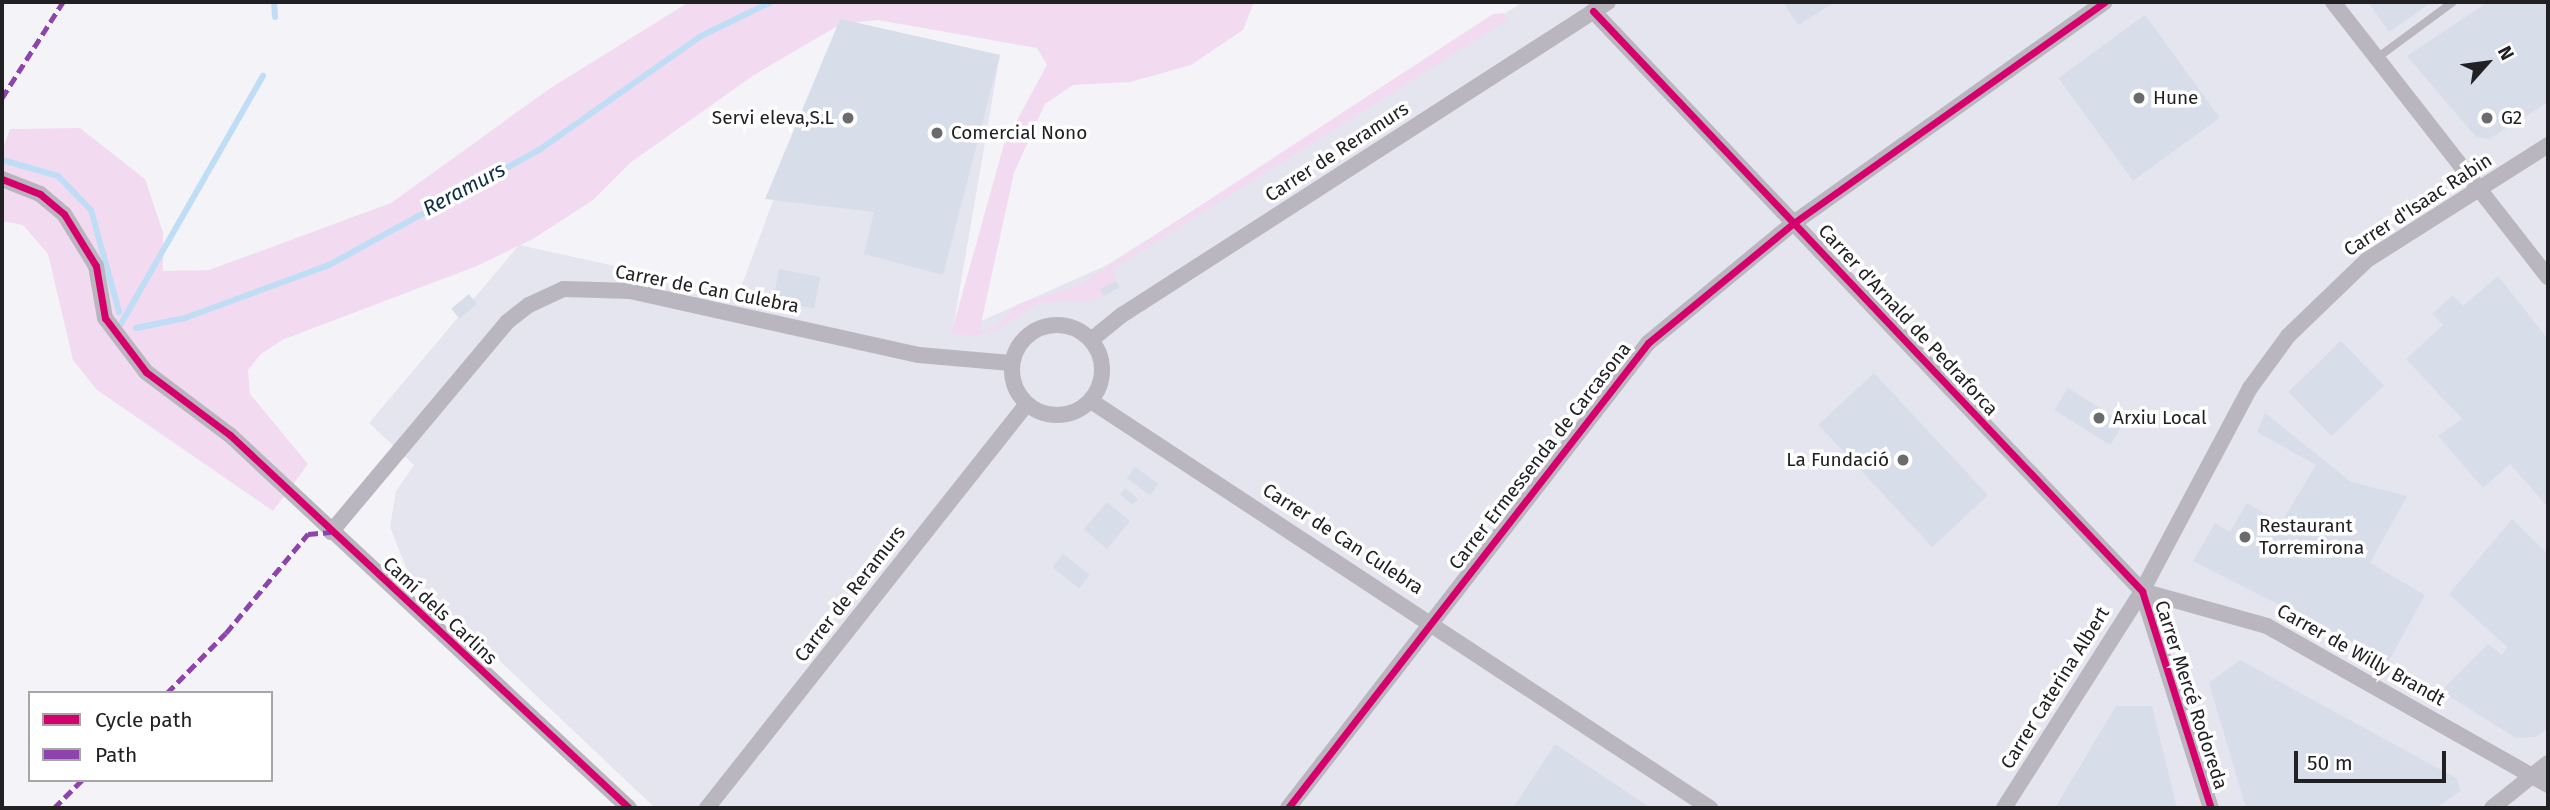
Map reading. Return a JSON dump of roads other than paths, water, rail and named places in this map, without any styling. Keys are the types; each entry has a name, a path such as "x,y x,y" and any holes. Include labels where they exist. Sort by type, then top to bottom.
{"street":[{"name":"Carrer de Reramurs","path":"1091,340 1122,315 1608,2"},
{"name":"Carrer Ermessenda de Carcasona","path":"1288,808 1648,343 1795,222 2105,2"},
{"path":"2333,2 2548,277"},
{"name":"Carrer d'Arnald de Pedraforca","path":"1593,11 2142,591"},
{"name":"Carrer d'Isaac Rabin","path":"2142,591 2250,388 2288,336 2367,260 2548,145"},
{"name":"Camí dels Carlins","path":"4,180 40,194 64,214 96,266 105,318 146,372 230,435 629,808"},
{"name":"Carrer de Can Culebra","path":"331,532 508,322 529,304 564,289 630,291 919,355 1011,363"},
{"path":"1056,324 1073,327 1091,340 1102,368 1102,384 1091,401 1065,415 1041,414 1026,405 1013,383 1011,363 1030,333 1056,324"},
{"name":"Carrer de Can Culebra","path":"1091,401 1431,621 1710,808"},
{"name":"Carrer de Reramurs","path":"706,808 1026,405"},
{"name":"Carrer de Willy Brandt","path":"2142,591 2267,626 2548,785"},
{"name":"Carrer Caterina Albert","path":"2004,808 2142,591"},
{"name":"Carrer Mercé Rodoreda","path":"2142,591 2211,808"},
{"path":"2492,808 2548,763"}],"lane":[{"path":"2376,58 2454,2"}],"waterway":[{"path":"274,2 275,17"},
{"name":"Reramurs","path":"136,328 185,318 329,265 539,150 701,36 771,2"},
{"path":"118,329 263,76"},
{"name":"Reramurs","path":"2,160 58,176 91,210 119,312"}],"place":[{"name":"Hune","path":"2139,98"},
{"name":"Servi eleva,S.L","path":"848,118"},
{"name":"G2","path":"2487,118"},
{"name":"Comercial Nono","path":"937,133"},
{"name":"Arxiu Local","path":"2099,418"},
{"name":"La Fundació","path":"1903,460"},
{"name":"Restaurant Torremirona","path":"2245,537"}]}
